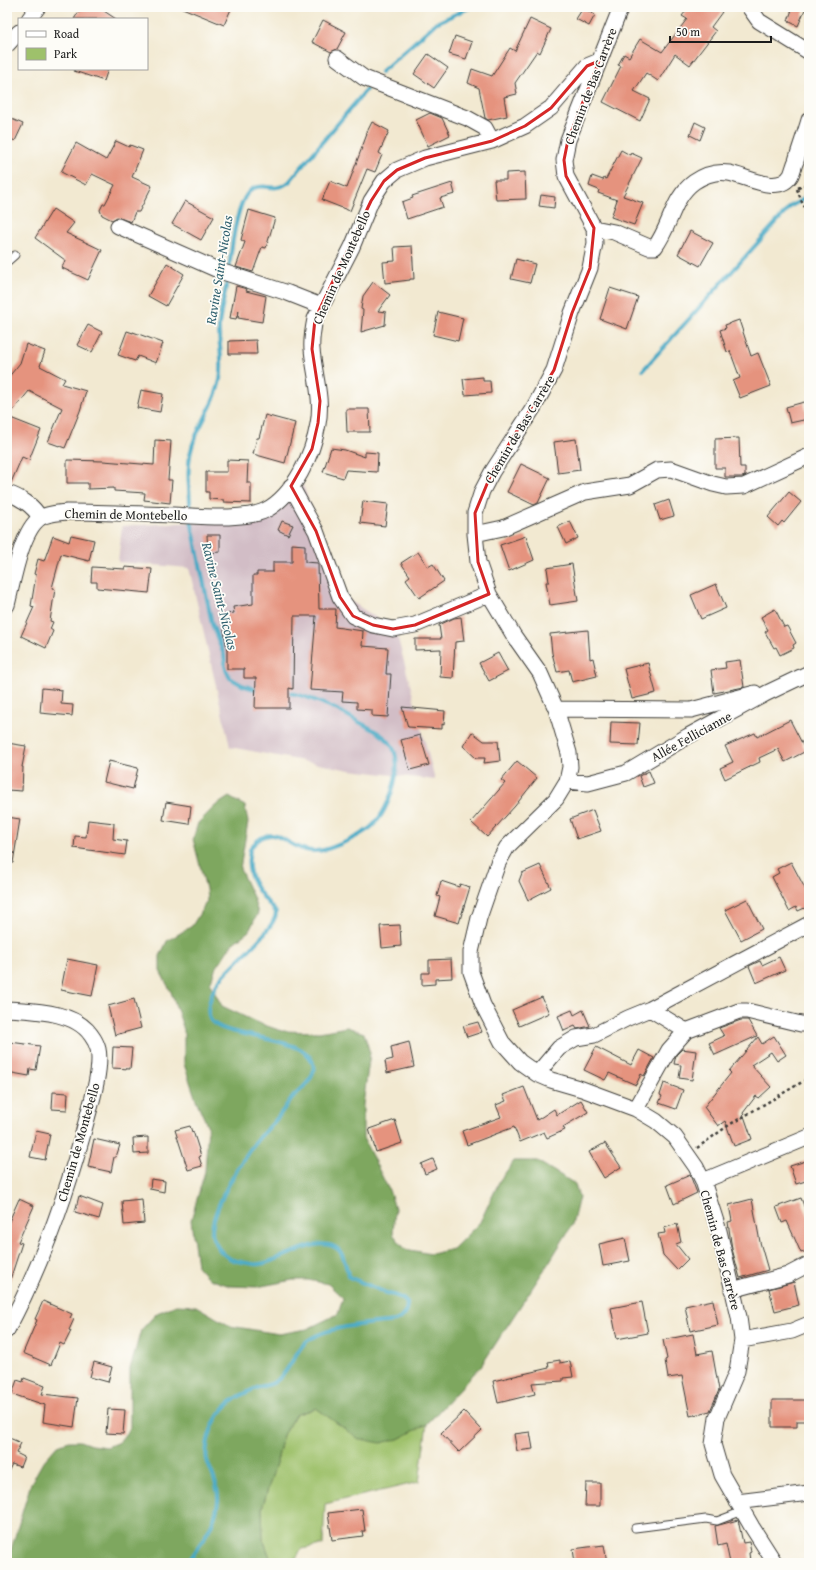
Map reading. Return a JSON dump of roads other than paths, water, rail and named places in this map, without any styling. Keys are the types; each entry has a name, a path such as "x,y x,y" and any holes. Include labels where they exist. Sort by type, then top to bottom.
{"street":[{"path":"30,18 38,7"},
{"name":"Chemin de Bas Carrère","path":"621,7 568,140 564,160 566,176 594,228 595,243 590,268 572,313 554,370 534,407 492,472 482,491 475,513 475,534 478,562 489,594 514,636 540,673 556,709 569,753 570,767 568,781 556,800 507,847 498,863 479,918 471,952 471,972 483,1006 502,1042 520,1062 537,1074 551,1080 582,1089 636,1109 656,1121 674,1137 696,1167 703,1181 719,1231 742,1340 737,1371 717,1418 713,1444 722,1476 775,1563"},
{"path":"749,7 759,21 809,52"},
{"path":"7,45 18,33"},
{"path":"337,58 364,78 467,118 485,128 492,141"},
{"name":"Chemin de Montebello","path":"40,518 49,514 67,512 215,516 247,515 266,510 282,497 300,475 312,449 318,423 320,401 312,349 315,319 352,247 371,201 384,181 397,170 424,158 492,141 525,126 551,108 587,66 600,61"},
{"path":"594,228 614,232 649,247 655,247 662,238 681,194 695,181 711,173 728,173 775,185 784,183 791,175 809,120"},
{"path":"118,226 220,271 288,293 321,306"},
{"path":"475,534 503,528 585,492 630,485 657,470 671,469 726,487 744,486 809,456"},
{"path":"291,486 316,531 340,597 353,616 373,625 393,628 415,625 489,594"},
{"path":"7,493 21,499 37,512 40,518 27,534 7,605"},
{"name":"Allée Fellicianne","path":"568,781 588,783 626,773 688,736 767,693 809,673"},
{"path":"556,709 690,710 754,693 767,693"},
{"path":"537,1074 559,1048 576,1038 594,1035 650,1009 809,924"},
{"name":"Chemin de Montebello","path":"7,1009 62,1016 78,1023 91,1034 98,1049 98,1069 93,1095 77,1156 61,1204 21,1303 7,1330"},
{"path":"650,1009 686,1031"},
{"path":"636,1109 669,1050 686,1031 739,1011 747,1011 801,1024 809,1024"},
{"path":"703,1181 809,1138"},
{"path":"732,1290 788,1275 809,1264"},
{"path":"742,1340 792,1330 809,1324"},
{"path":"740,1507 809,1493"}],"lane":[{"path":"7,262 15,255"},
{"path":"636,1528 706,1519 717,1521 740,1507"}],"waterway":[{"name":"Ravine Saint-Nicolas","path":"381,72 436,23 471,7"},
{"name":"Ravine Saint-Nicolas","path":"229,270 236,225 243,201 248,193 254,188 263,186 279,187 289,182 366,90"},
{"path":"643,370 791,206 809,196"},
{"name":"Ravine Saint-Nicolas","path":"191,513 188,475 190,456 195,438 212,403 220,380 221,359 219,325 228,277"},
{"name":"Ravine Saint-Nicolas","path":"191,520 212,624 224,655 226,670 230,678 242,685 259,690"},
{"name":"Ravine Saint-Nicolas","path":"188,1563 207,1534 217,1510 217,1490 206,1457 211,1430 219,1414 224,1408 243,1394 259,1387 271,1384 278,1379 303,1345 311,1339 321,1334 346,1327 398,1320 406,1312 407,1306 407,1303 403,1299 349,1277 341,1253 331,1245 321,1244 311,1246 268,1262 254,1264 229,1258 219,1250 213,1238 212,1228 215,1216 220,1202 235,1173 257,1140 274,1122 291,1099 307,1084 313,1073 312,1060 302,1050 288,1044 232,1031 218,1026 209,1017 209,1004 217,984 269,928 276,912 256,887 250,873 250,848 260,839 273,835 299,848 311,851 325,850 334,847 357,836 370,828 376,822 387,803 395,781 396,759 394,750 392,745 384,737 340,711 304,696 284,692"}]}
